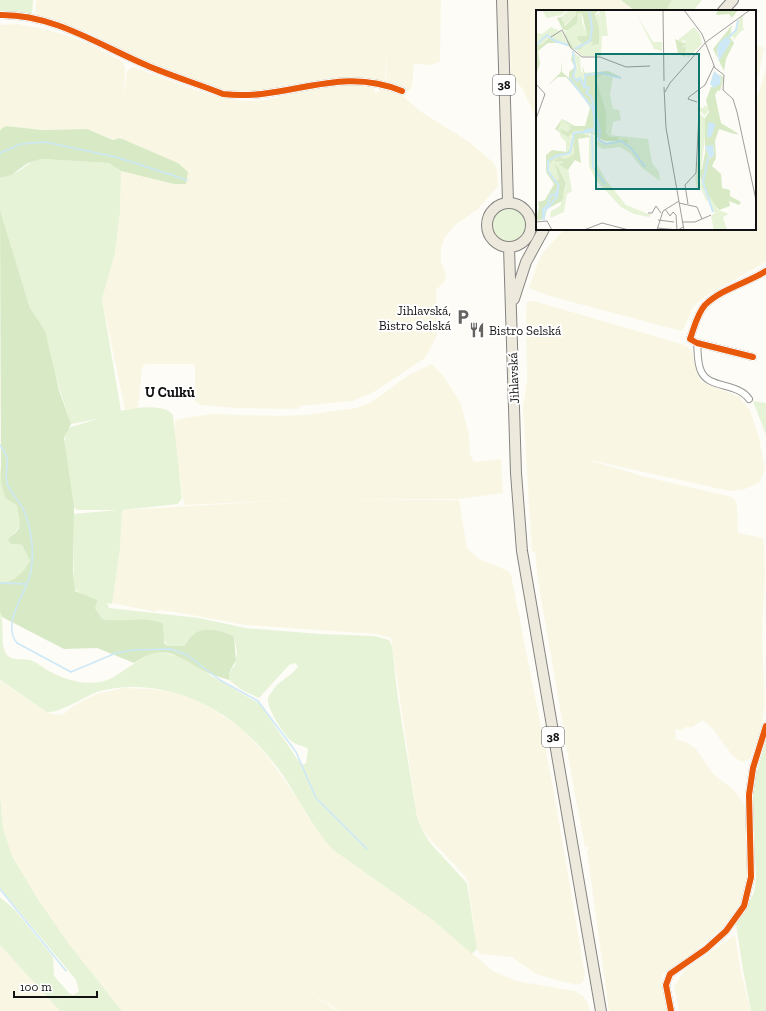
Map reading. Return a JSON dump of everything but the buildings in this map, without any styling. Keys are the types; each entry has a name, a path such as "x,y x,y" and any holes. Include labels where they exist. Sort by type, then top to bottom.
{"main road":[{"name":"38","path":"502,0 508,202"},
{"path":"724,10 733,0"},
{"path":"508,202 523,207 534,219 527,237 521,243 509,247 495,242 490,236 486,225 494,208 508,202"},
{"path":"511,319 512,305 521,272 543,230"},
{"name":"Jihlavská","path":"509,247 519,531 601,1011"}],"street":[{"path":"0,15 47,23 88,36 148,66 223,94 266,94 323,82 348,80 384,83 402,91"},
{"path":"753,357 697,343 690,339 697,319 706,304 716,296 766,271"},
{"path":"697,343 699,363 705,378 738,390 749,399"},
{"path":"671,1011 666,984 670,974 706,949 726,931 744,906 751,877 750,784 766,726"}],"shaded area":[{"path":"36,0 441,0 440,62 429,65 414,63 412,86 410,90 407,91 386,81 387,42 385,81 371,80 272,92 229,93 209,87 140,60 87,32 35,16"},
{"path":"508,0 621,0 634,10 536,10 536,118 522,88 511,76"},
{"path":"18,24 65,35 89,44 122,61 125,68 124,96 127,71 133,67 210,95 245,101 266,100 317,87 353,84 373,86 376,94 380,89 388,87 398,92 420,111 469,142 494,163 497,171 498,186 478,209 455,225 444,239 441,250 441,261 446,280 436,290 437,336 425,358 372,393 352,401 299,406 299,409 236,408 200,405 195,401 195,367 193,364 145,364 142,368 138,409 125,410 102,299 115,253 120,213 121,171 179,184 164,157 123,140 121,136 116,140 81,129 42,130 6,126 0,131 0,25"},
{"path":"756,44 764,48 756,88"},
{"path":"766,68 766,262 704,297 693,307 684,328 681,331 546,295 529,288 538,262 545,250 564,230 756,230 756,103"},
{"path":"534,301 685,345 692,351 700,381 739,397 750,410 759,437 765,470 759,483 745,489 730,491 585,459 642,476 732,497 737,503 738,533 763,538 764,543 765,576 762,636 765,706 760,733 750,759 741,762 732,755 712,728 703,720 692,727 686,727 681,731 675,729 676,739 688,743 696,749 714,775 734,790 744,804 748,836 747,883 739,905 722,928 692,954 662,975 668,1011 609,1011 587,851 590,847 585,847 538,581 535,552 532,552 523,407 527,380 527,302"},
{"path":"432,364 445,378 461,404 469,435 470,455 474,462 501,459 503,493 458,499 311,500 459,500 467,548 477,558 508,571 511,575 553,787 585,975 583,982 578,985 536,974 512,957 480,954 477,949 468,882 465,876 423,832 417,816 391,638 376,634 245,625 181,613 157,610 156,612 112,603 120,550 122,510 293,500 184,505 175,442 175,421 178,419 212,414 276,416 306,415 356,408 370,403 409,375"},
{"path":"0,681 47,712 56,715 64,714 73,706 96,694 123,688 153,689 177,693 193,698 211,708 243,730 265,753 298,799 309,819 333,850 434,921 493,971 516,981 575,991 583,996 588,1003 590,1011 339,1011 301,986 337,1011 122,1011 69,944 39,901 12,856 3,828 0,795"},
{"path":"735,935 741,972 751,1011 679,1011 674,986 686,969"},
{"path":"0,945 60,1011 0,1011"}],"green space":[{"path":"0,0 33,0 32,15 0,14"},
{"path":"621,0 672,0 667,10 634,10"},
{"path":"672,0 702,0 694,10 667,10"},
{"path":"6,126 42,130 87,129 113,140 120,138 178,163 188,172 186,184 174,184 121,171 109,163 41,159 28,163 11,175 0,178 0,131"},
{"path":"41,159 109,163 121,171 120,213 115,253 102,299 121,411 149,407 169,411 173,415 182,498 178,504 122,510 120,549 112,604 107,603 109,608 199,618 245,628 320,634 375,636 389,640 392,646 398,699 417,817 423,832 431,844 467,883 477,949 472,954 434,921 333,850 319,832 282,774 269,757 254,740 220,713 200,702 180,694 158,689 136,687 116,688 91,694 59,710 47,712 0,680 0,612 3,642 7,655 16,659 27,659 33,661 64,678 80,682 96,683 104,681 112,678 152,652 162,652 179,657 260,704 300,763 302,765 306,763 308,749 290,740 277,722 268,702 269,696 277,685 292,674 296,669 298,666 295,663 289,665 259,698 242,690 229,680 229,673 235,665 237,653 234,637 220,631 209,630 198,632 193,635 184,646 168,646 162,638 163,627 155,621 113,621 102,619 95,608 98,600 84,595 74,589 73,514 118,510 77,510 72,505 66,466 64,445 65,436 68,428 97,419 71,424 37,320 30,308 0,210 0,178 19,171 33,161"},
{"path":"505,208 511,208 515,209 522,215 525,225 524,232 518,239 511,242 505,242 501,241 494,235 491,228 491,222 492,218 498,211"},
{"path":"0,210 30,308 45,331 59,390 71,424 64,438 74,507 73,571 75,591 98,600 95,608 102,619 152,620 163,624 164,643 168,646 184,646 193,635 203,630 220,631 234,637 236,660 229,673 229,680 207,672 175,655 168,653 152,653 134,663 97,648 64,649 2,617 0,612 0,582 9,581 18,576 30,561 22,545 11,544 8,540 18,529 19,519 17,506 5,498 1,482"},
{"path":"753,401 766,403 766,435"},
{"path":"0,467 5,498 17,506 19,516 17,530 9,537 14,545 22,545 30,561 18,576 5,582 0,582"},
{"path":"766,741 766,1011 751,1011 736,924 754,893 756,879 752,789"},
{"path":"0,795 3,828 12,856 39,901 69,944 122,1011 60,1011 0,945 0,897 15,910 53,957 54,976 70,994 74,995 79,991 76,980 0,888"}],"waterway":[{"path":"0,153 21,144 45,142 116,157 187,180"},
{"path":"0,445 4,451 7,461 7,483 23,509 29,526 32,546 32,566 27,584 0,583"},
{"path":"27,584 12,621 13,636 17,643 71,672 116,653 133,650 171,649 187,655 220,680 258,701 296,752 316,798 367,849"},
{"path":"0,889 66,971"}],"cycle path":[{"path":"0,15 20,16 57,25 155,69 223,94 246,95 269,93 312,85 356,81 378,84 402,91"},
{"path":"753,357 697,343 690,339 702,309 711,299 726,290 766,271"},
{"path":"671,1011 666,985 670,974 706,949 726,931 744,906 751,877 749,795 753,768 766,726"}],"place":[{"name":"Jihlavská, Bistro Selská","path":"463,317"},
{"name":"Bistro Selská","path":"477,330"}],"district":[{"name":"U Culků","path":"170,392"}]}
